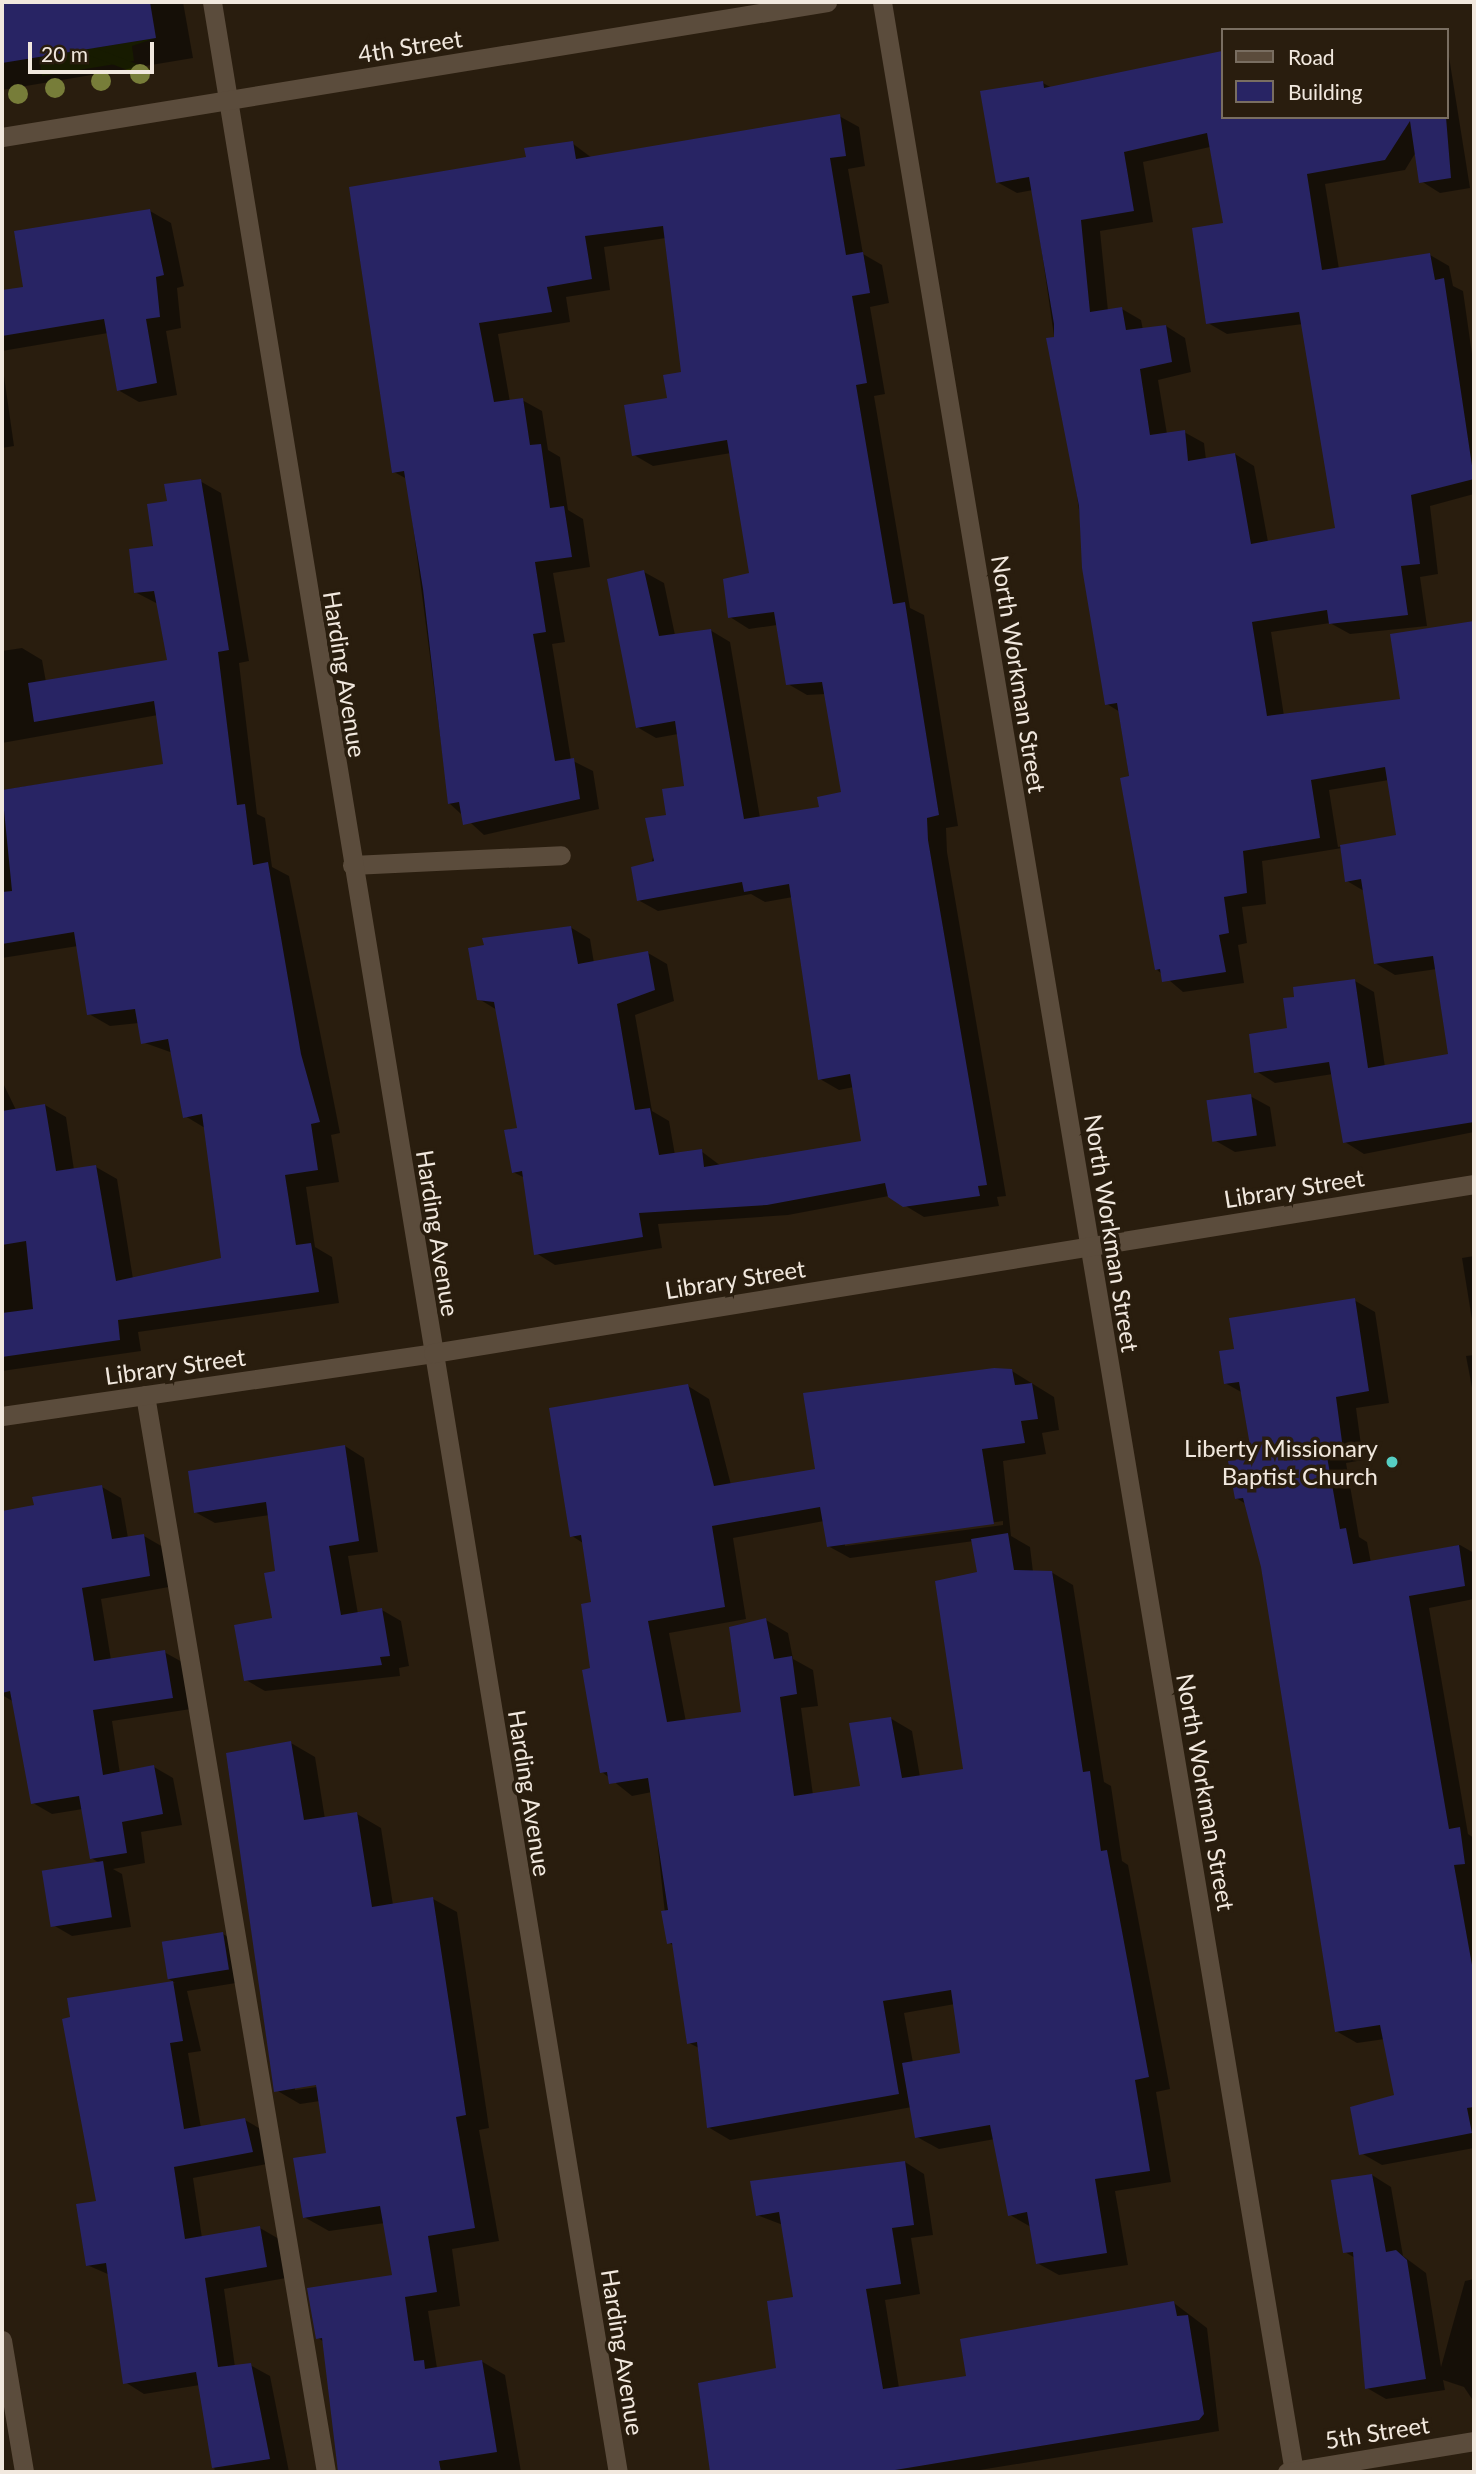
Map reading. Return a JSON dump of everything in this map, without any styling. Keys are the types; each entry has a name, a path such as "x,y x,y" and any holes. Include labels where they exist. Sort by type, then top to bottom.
{"street":[{"name":"Harding Avenue","path":"212,2 618,2472"},
{"name":"4th Street","path":"2,137 827,2"},
{"name":"North Workman Street","path":"882,2 1292,2472"},
{"path":"352,865 561,855"},
{"name":"Library Street","path":"2,1416 433,1353 1474,1184"},
{"path":"145,1395 326,2472"},
{"path":"2,2340 24,2472"},
{"name":"5th Street","path":"1292,2472 1474,2441"}],"green space":[{"path":"10,15 150,69 147,77 7,24"},
{"path":"156,38 132,46 134,61 42,76 39,57"}],"building":[{"path":"2,2 150,2 156,38 2,63"},
{"path":"1220,51 1220,119 1446,119 1451,178 1419,183 1410,121 1385,160 1307,174 1322,270 1430,253 1435,280 1444,278 1474,479 1411,495 1420,564 1401,566 1408,615 1329,624 1327,610 1252,622 1267,716 1400,699 1390,634 1474,621 1474,1122 1343,1143 1329,1062 1254,1073 1249,1034 1287,1028 1283,998 1294,997 1293,987 1355,979 1368,1068 1448,1054 1433,956 1374,964 1361,879 1345,882 1340,845 1396,835 1385,767 1311,780 1320,838 1243,851 1247,893 1224,897 1229,933 1219,935 1226,972 1162,982 1160,969 1155,970 1120,778 1129,776 1117,703 1105,705 1082,568 1079,506 1046,338 1054,337 1054,324 1029,177 996,183 980,91 1043,81 1044,88","holes":["1207,133 1223,223 1192,228 1206,324 1299,312 1335,528 1251,544 1235,453 1188,461 1185,430 1150,435 1140,369 1172,362 1166,325 1126,330 1122,307 1090,312 1081,220 1134,211 1124,152"]},
{"path":"840,114 846,156 830,158 846,255 863,252 870,293 852,296 867,383 856,385 893,604 905,602 939,815 927,818 928,840 987,1185 978,1186 980,1196 903,1207 888,1197 885,1183 767,1205 639,1213 643,1237 534,1255 522,1171 512,1173 504,1130 517,1128 494,1002 477,1000 468,948 484,945 482,938 571,926 578,964 648,951 655,990 617,1004 635,1110 650,1108 659,1155 702,1149 704,1167 861,1141 850,1074 818,1080 789,884 744,892 742,882 637,901 631,867 654,861 645,818 666,815 662,789 684,786 675,721 636,728 607,579 644,570 659,636 711,629 744,819 819,807 817,797 841,792 822,682 786,685 774,612 728,618 723,579 749,573 727,440 632,456 624,405 667,398 663,375 681,372 663,226 585,236 592,279 547,287 552,312 479,323 494,402 523,398 530,445 541,444 550,508 564,506 572,557 535,562 546,632 533,634 555,761 574,758 580,799 463,825 459,802 448,804 423,589 404,471 392,473 349,187 526,157 524,148 573,141 576,159"},
{"path":"150,209 164,275 156,277 160,317 146,319 157,383 117,391 104,319 2,336 2,290 23,287 14,231"},
{"path":"201,479 229,650 218,652 237,805 245,804 253,865 268,862 301,1054 320,1122 311,1124 318,1170 285,1175 296,1245 311,1243 319,1292 118,1320 120,1340 2,1357 2,1313 33,1309 26,1241 2,1245 2,1111 45,1104 56,1171 96,1165 116,1281 221,1258 202,1114 183,1118 168,1039 141,1044 135,1009 87,1015 74,932 2,944 2,892 12,891 2,790 163,764 154,701 34,722 28,683 167,660 154,591 134,593 129,549 153,546 147,504 167,501 164,484"},
{"path":"1251,1094 1257,1136 1212,1142 1206,1100"},
{"path":"1355,1298 1369,1391 1336,1397 1343,1449 1326,1451 1340,1529 1346,1528 1353,1564 1459,1545 1465,1586 1409,1596 1449,1829 1460,1827 1465,1864 1454,1865 1474,1976 1474,2107 1467,2108 1472,2133 1359,2155 1350,2107 1394,2095 1380,2025 1335,2032 1261,1567 1243,1498 1235,1499 1228,1461 1252,1457 1239,1382 1224,1384 1219,1351 1234,1349 1229,1318"},
{"path":"994,1368 1012,1369 1015,1385 1032,1383 1038,1419 1021,1421 1025,1443 982,1449 994,1524 827,1547 820,1507 712,1526 725,1607 648,1621 667,1722 741,1712 729,1627 766,1618 774,1659 792,1656 797,1694 780,1697 794,1796 860,1786 849,1723 891,1717 902,1778 963,1769 935,1581 977,1572 971,1539 1008,1533 1014,1570 1052,1571 1083,1772 1090,1771 1101,1851 1107,1850 1149,2077 1135,2080 1150,2171 1095,2179 1107,2253 1036,2264 1027,2212 1008,2216 990,2125 915,2138 902,2063 960,2053 951,1990 883,2001 899,2094 707,2128 697,2042 687,2044 672,1943 667,1944 661,1911 668,1910 648,1778 609,1784 607,1772 600,1773 582,1670 590,1668 581,1604 591,1602 581,1535 570,1537 549,1408 688,1384 714,1486 815,1469 803,1393"},
{"path":"345,1445 359,1541 329,1546 341,1615 382,1608 390,1656 380,1657 382,1665 244,1681 234,1625 272,1618 264,1573 275,1571 266,1502 194,1513 188,1471"},
{"path":"102,1485 112,1539 144,1534 150,1576 82,1588 94,1661 165,1650 173,1698 93,1710 103,1775 154,1765 163,1814 122,1822 127,1853 90,1859 79,1796 31,1804 10,1691 2,1693 2,1511 34,1505 32,1497"},
{"path":"291,1741 304,1820 357,1812 372,1907 433,1897 466,2115 456,2117 475,2228 428,2236 437,2292 405,2297 414,2361 424,2360 425,2369 482,2360 497,2452 439,2461 441,2472 338,2472 322,2338 316,2339 307,2288 392,2275 380,2206 303,2218 293,2158 326,2153 316,2085 274,2092 226,1753"},
{"path":"103,1861 112,1917 51,1927 42,1871"},
{"path":"223,1932 229,1970 168,1979 162,1942"},
{"path":"173,1981 183,2041 170,2043 184,2129 245,2118 253,2152 174,2167 185,2239 260,2226 267,2267 205,2278 218,2367 251,2363 270,2459 212,2468 196,2372 123,2384 106,2263 86,2266 76,2204 96,2201 62,2019 70,2017 67,1998"},
{"path":"905,2161 914,2225 892,2228 901,2284 866,2289 883,2389 966,2376 960,2339 1174,2301 1177,2316 1188,2315 1204,2414 1199,2420 883,2472 710,2472 698,2383 776,2368 767,2301 793,2297 779,2212 756,2216 750,2181"},
{"path":"1372,2174 1386,2252 1396,2250 1407,2260 1426,2379 1365,2389 1353,2252 1343,2253 1331,2180"}],"place":[{"name":"Liberty Missionary Baptist Church","path":"1392,1462"}]}
